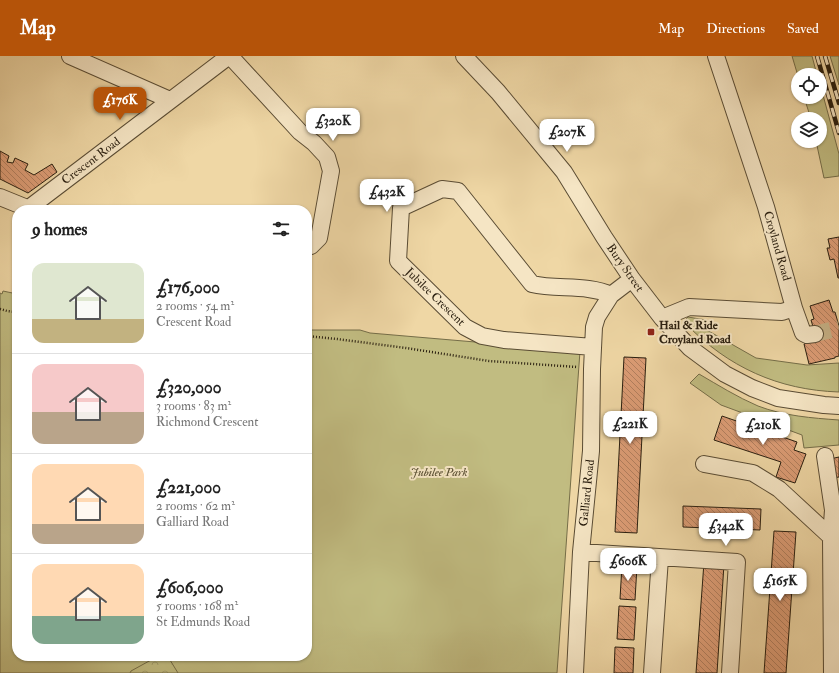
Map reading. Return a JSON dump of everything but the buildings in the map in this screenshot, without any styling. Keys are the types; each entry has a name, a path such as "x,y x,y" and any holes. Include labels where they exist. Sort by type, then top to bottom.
{"street":[{"path":"70,56 170,100"},
{"path":"230,56 300,132 327,156 331,172 319,238 312,245"},
{"name":"Crescent Road","path":"35,205 170,100 230,56"},
{"name":"Bury Street","path":"464,56 498,92 564,172 632,279 662,318 690,348 725,374 752,388 778,398 839,406"},
{"name":"Croyland Road","path":"716,56 766,207 794,308 803,333 807,335 815,334"},
{"name":"Jubilee Crescent","path":"593,347 504,340 482,336 465,327 398,261 401,208 442,189 458,191 532,284 545,287 600,290 611,295"},
{"path":"0,197 20,205"},
{"name":"Galliard Road","path":"575,673 581,552 591,451 594,327 597,316 611,295 632,279"},
{"path":"662,318 689,307 782,312 794,308"},
{"path":"825,456 833,510 831,537 832,673"},
{"path":"704,464 754,473 778,489 831,537"},
{"path":"581,552 737,562 730,673"},
{"path":"652,673 660,558"}],"path":[{"path":"0,309 12,312"},
{"path":"312,336 406,348 488,361 592,369"}],"green space":[{"path":"792,56 812,56 815,68 796,68"},
{"path":"830,56 839,56 839,85"},
{"path":"806,104 825,104 839,154 839,176 824,178 818,148 827,148 827,112 809,112"},
{"name":"Jubilee Park","path":"3,291 12,293 12,661 312,661 312,330 360,330 370,333 580,351 557,673 0,673 0,293 2,294"},
{"path":"688,317 706,320 705,329 756,358 807,365 839,363 839,392 795,387 755,373 737,364 702,339 686,324 686,319"},
{"path":"699,374 758,406 798,416 839,420 839,445 804,448 802,435 721,405 690,383"},
{"path":"149,661 171,661 178,673 130,673"}],"tunnel":[{"path":"815,334 839,328"}],"railway":[{"path":"817,56 839,133"},
{"path":"825,56 839,103"}],"place":[{"name":"Hail & Ride Croyland Road","path":"651,332"}]}
